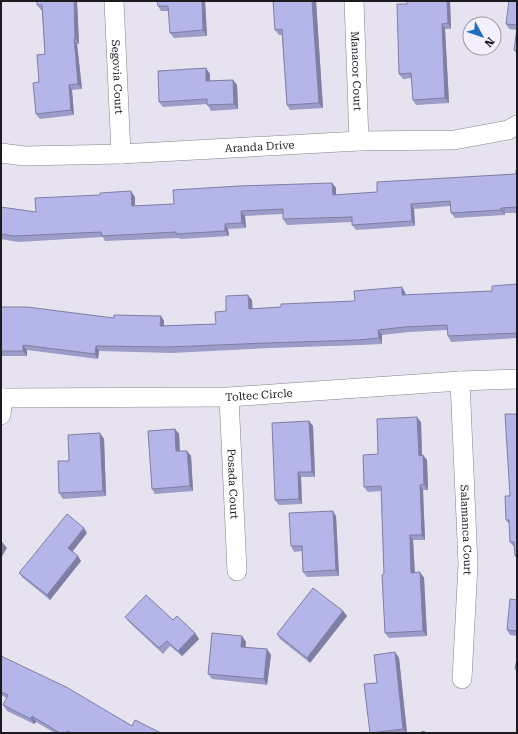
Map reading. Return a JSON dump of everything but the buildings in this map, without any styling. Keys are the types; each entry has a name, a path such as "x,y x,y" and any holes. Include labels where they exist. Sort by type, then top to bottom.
{"street":[{"name":"Segovia Court","path":"114,1 121,154"},
{"name":"Manacor Court","path":"354,1 359,141"},
{"name":"Aranda Drive","path":"1,153 24,156 121,154 359,141 454,140 508,130 517,125"},
{"name":"Toltec Circle","path":"2,403 229,397 460,380 517,379"},
{"name":"Salamanca Court","path":"460,380 468,564 462,679"},
{"name":"Posada Court","path":"229,397 236,571"}]}
